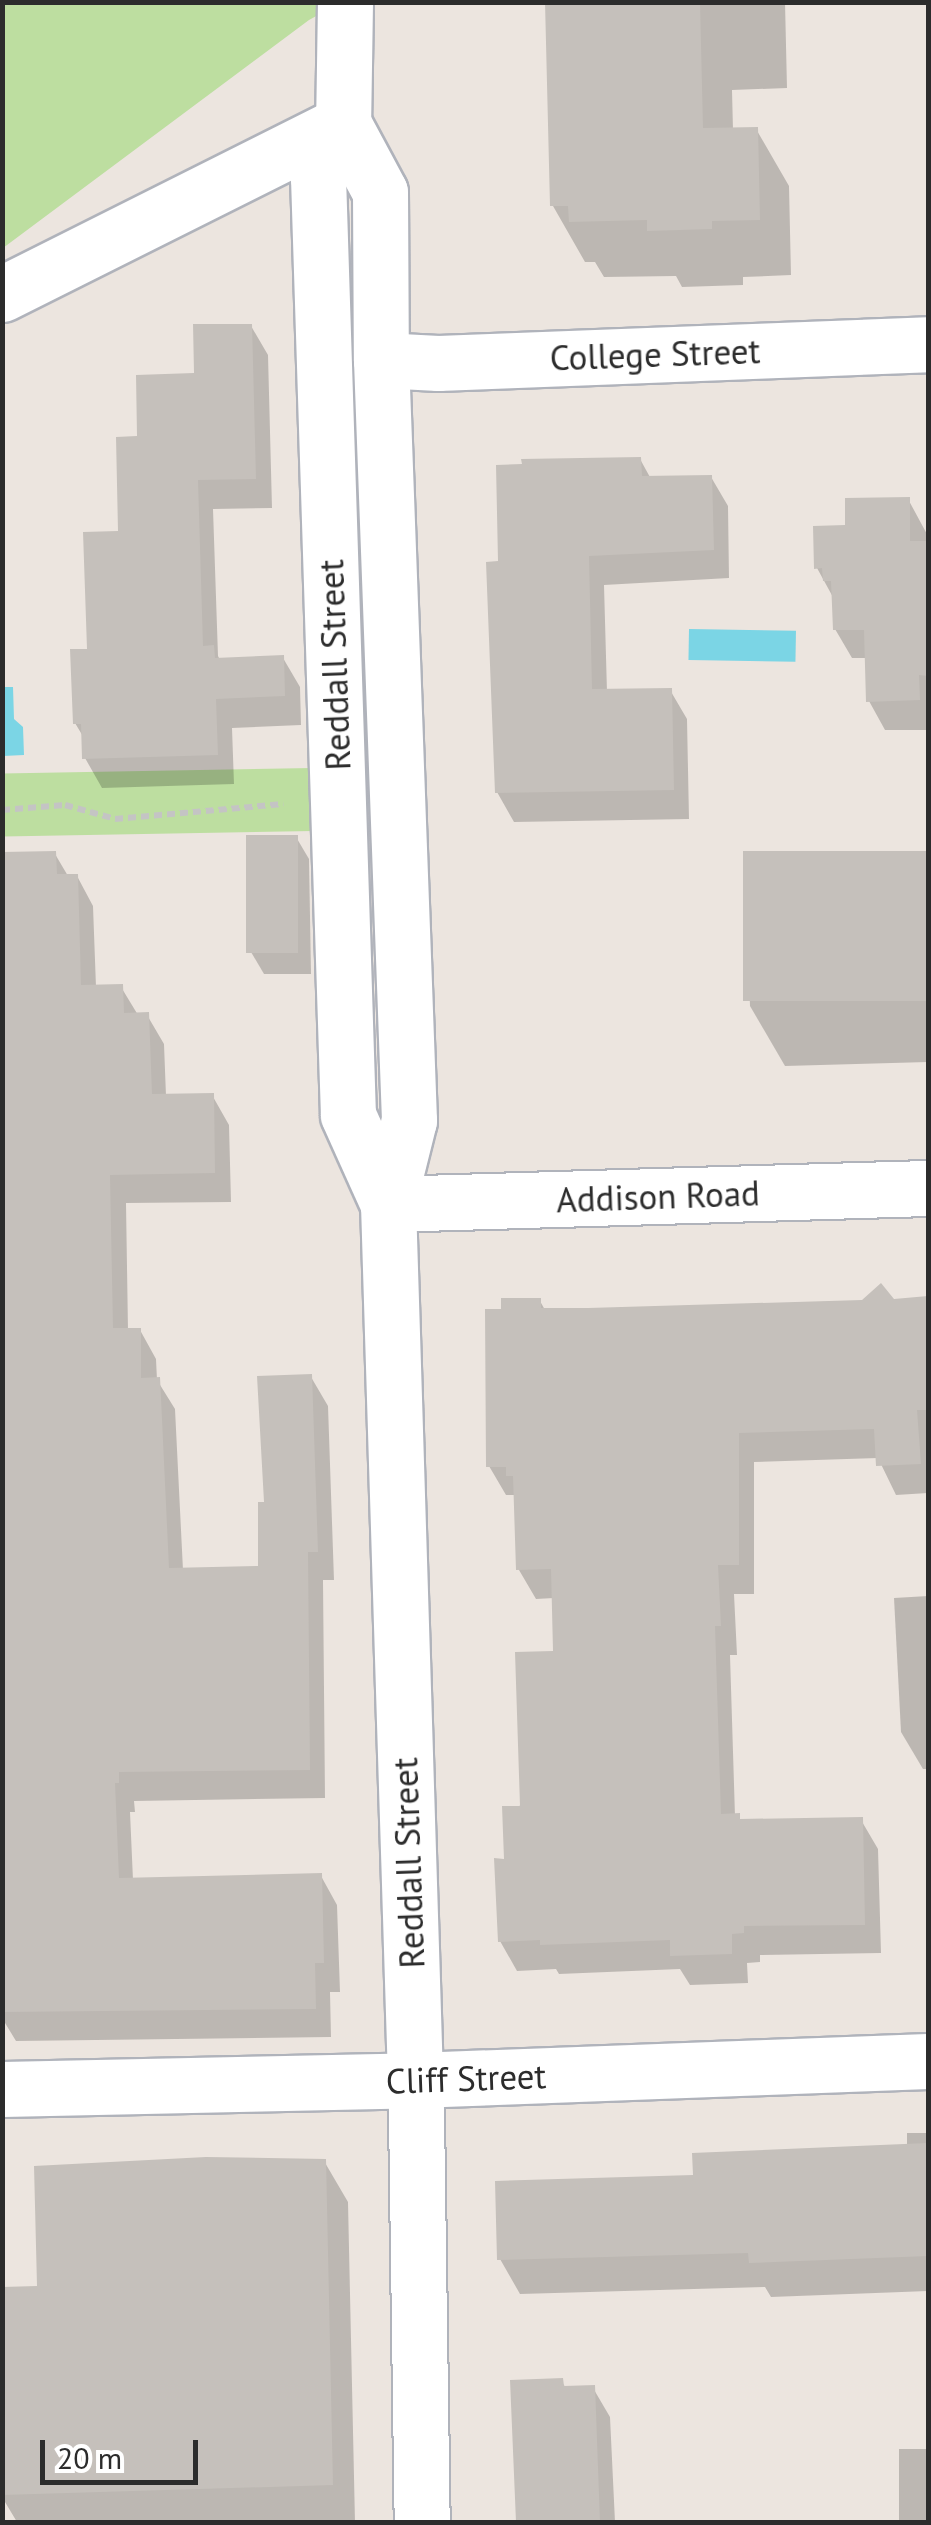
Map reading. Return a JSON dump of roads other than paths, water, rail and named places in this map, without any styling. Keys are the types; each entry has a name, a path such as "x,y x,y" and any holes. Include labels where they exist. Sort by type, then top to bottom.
{"street":[{"name":"Reddall Street","path":"345,2 344,123 318,177 348,1115 388,1204"},
{"name":"Reddall Street","path":"344,123 380,192 382,360 409,1120 388,1204 415,2080 422,2522"},
{"path":"2,294 344,123"},
{"name":"College Street","path":"382,360 438,363 928,344"},
{"name":"Addison Road","path":"388,1204 928,1188"},
{"name":"Cliff Street","path":"2,2089 415,2080 928,2061"}],"water":[{"path":"689,629 796,631 795,662 688,660"},
{"path":"3,687 13,687 14,719 23,727 24,755 3,756"}]}
